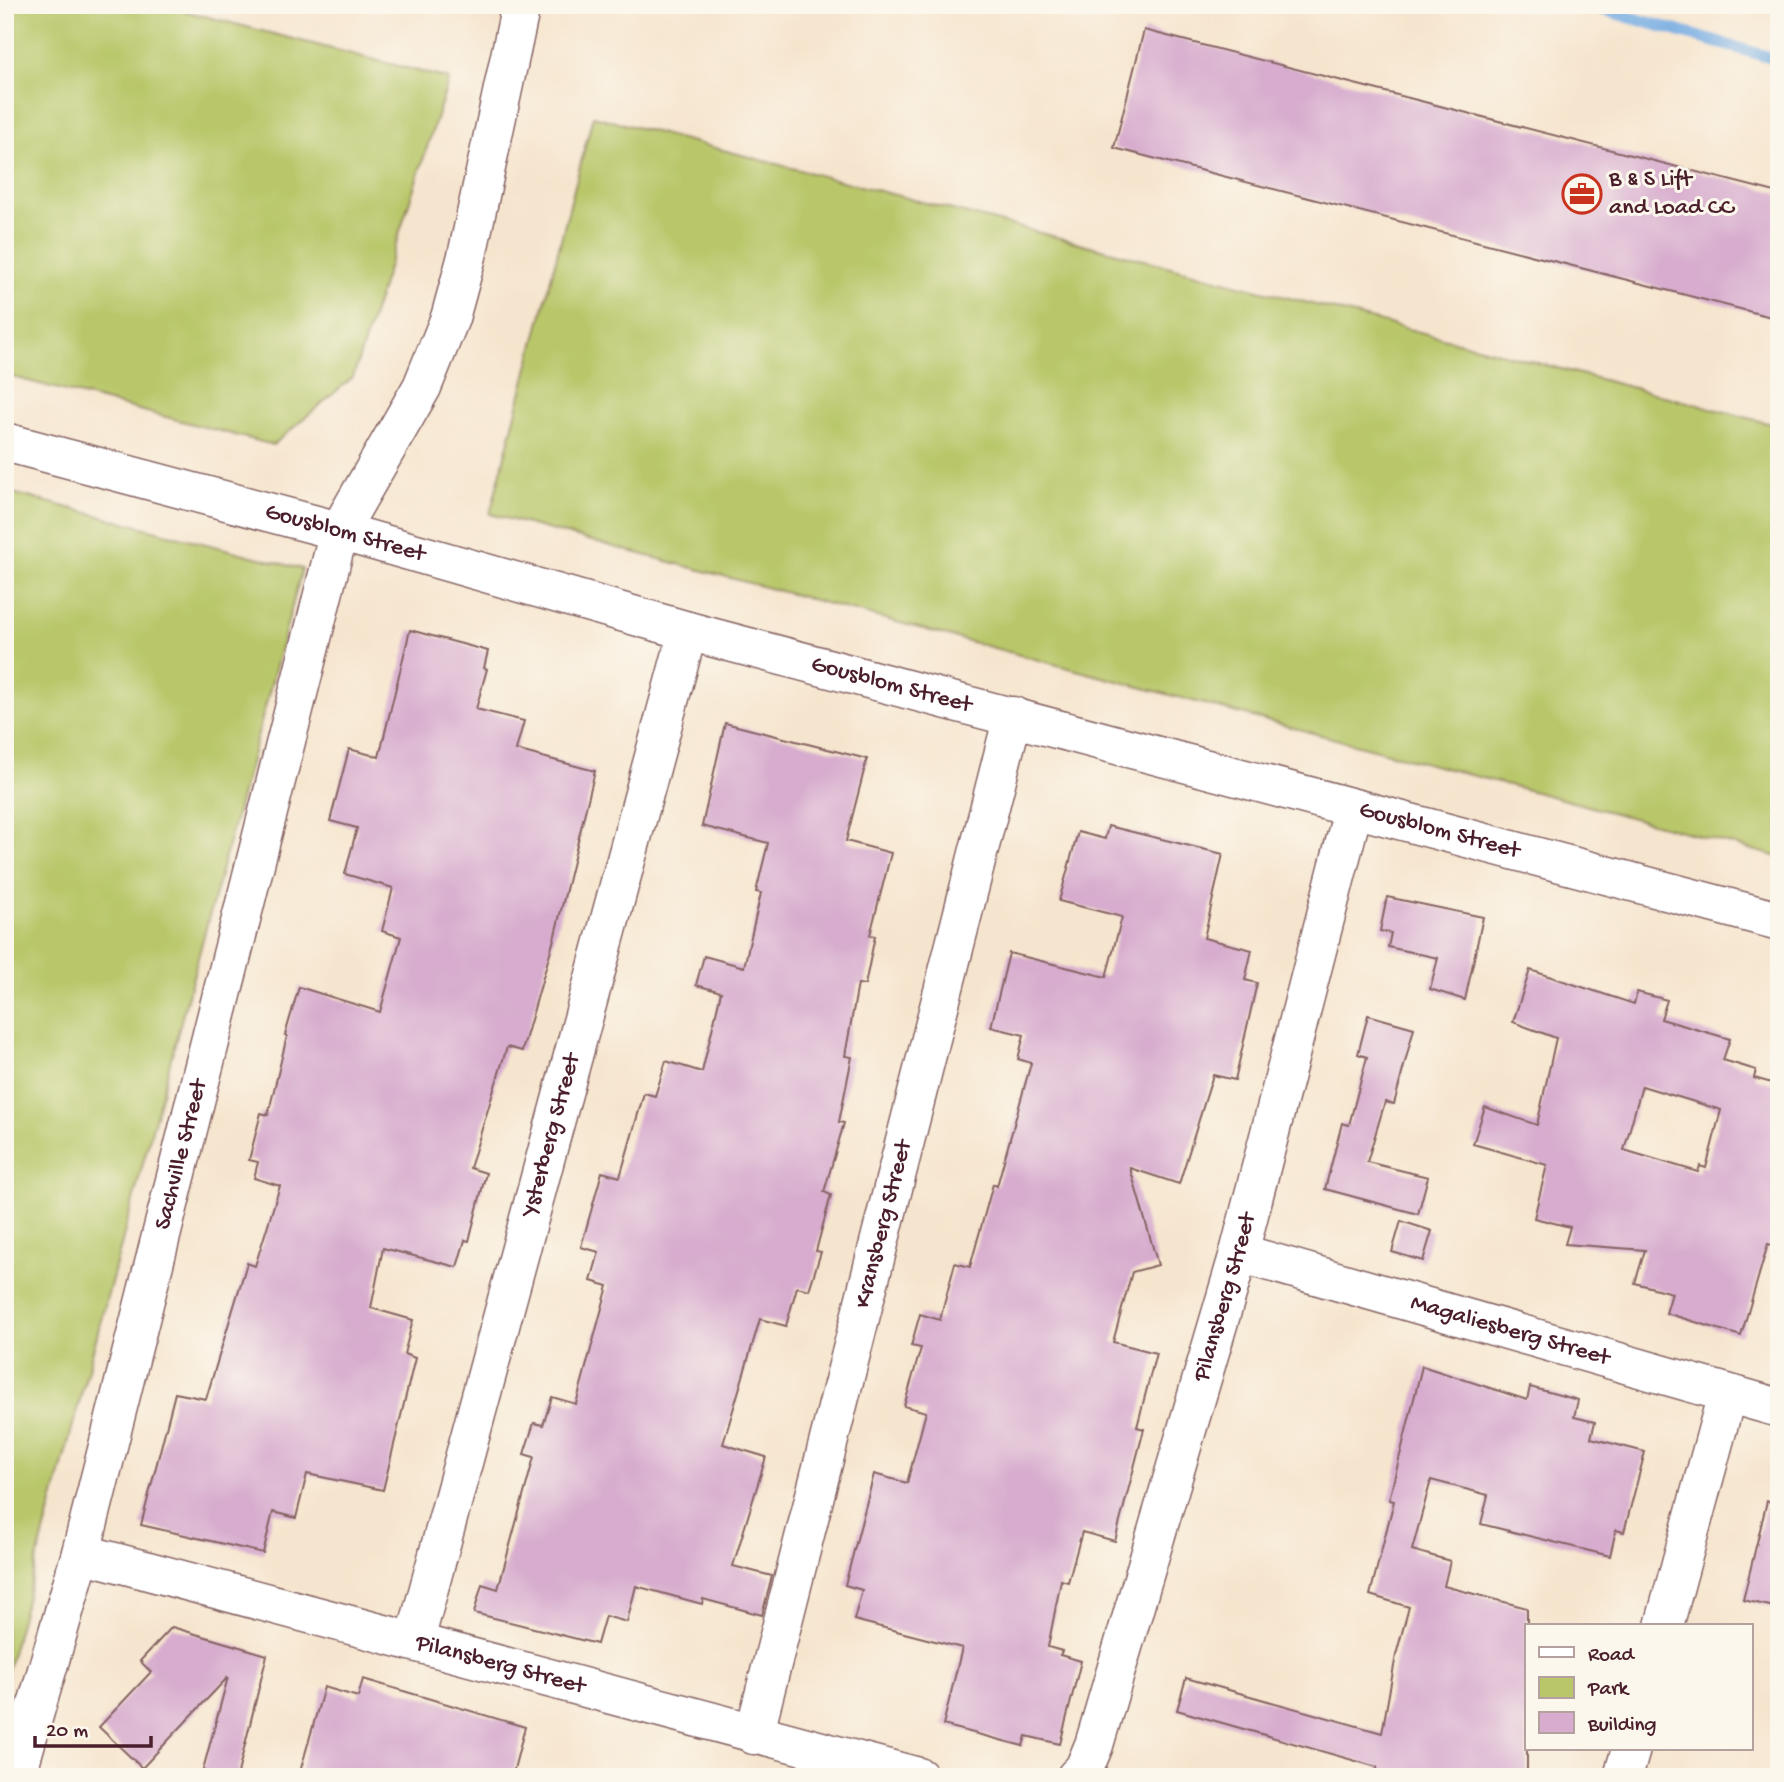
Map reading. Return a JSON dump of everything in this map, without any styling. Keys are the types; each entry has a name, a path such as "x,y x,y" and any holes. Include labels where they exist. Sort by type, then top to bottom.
{"street":[{"name":"Sachville Street","path":"16,1777 81,1553 339,531 422,387 450,318 467,256 521,5"},
{"name":"Gousblom Street","path":"5,442 339,531 688,631 1013,716 1353,810 1779,921"},
{"name":"Ysterberg Street","path":"415,1640 688,631"},
{"name":"Kransberg Street","path":"754,1735 1013,716"},
{"name":"Pilansberg Street","path":"1076,1777 1084,1769 1094,1745 1239,1253 1353,810"},
{"name":"Magaliesberg Street","path":"1239,1253 1779,1408"},
{"path":"1665,1624 1727,1394"},
{"name":"Pilansberg Street","path":"81,1553 415,1640 754,1735 919,1777"},
{"path":"1623,1777 1631,1750"}],"green space":[{"path":"5,5 161,5 449,79 353,377 273,445 5,375"},
{"path":"593,116 1779,426 1779,857 490,514"},
{"path":"5,491 302,569 5,1679"}],"building":[{"path":"1144,30 1779,193 1779,319 1114,148"},
{"path":"410,630 488,651 484,668 487,669 476,709 524,721 516,750 595,771 554,939 522,1051 507,1047 470,1168 486,1173 469,1241 465,1240 457,1267 383,1248 371,1308 413,1320 404,1354 415,1358 383,1490 307,1474 296,1518 273,1512 263,1553 141,1525 175,1393 206,1399 247,1263 255,1266 280,1186 254,1178 258,1162 249,1160 261,1113 268,1115 287,1036 285,1035 299,987 380,1012 401,937 382,931 393,888 345,874 357,828 330,821 349,749 379,757"},
{"path":"725,723 867,759 846,841 891,853 870,935 875,936 865,985 858,984 845,1056 852,1057 839,1122 844,1123 824,1192 831,1195 816,1251 821,1252 809,1290 797,1287 786,1326 760,1319 723,1444 766,1457 733,1566 772,1576 762,1615 703,1599 702,1604 636,1586 627,1622 605,1616 597,1644 474,1613 482,1584 498,1589 534,1457 524,1454 534,1423 543,1425 552,1397 576,1404 608,1286 591,1281 599,1252 581,1247 602,1172 620,1177 644,1093 655,1096 666,1061 702,1072 721,992 696,985 704,956 744,967 761,893 756,892 768,843 702,826"},
{"path":"1108,826 1223,854 1204,938 1252,950 1245,980 1257,983 1235,1080 1213,1075 1179,1184 1130,1168 1158,1265 1132,1272 1113,1342 1156,1353 1137,1427 1144,1429 1115,1541 1082,1532 1068,1582 1061,1580 1048,1647 1062,1651 1060,1655 1081,1661 1060,1744 1026,1736 1023,1746 943,1725 962,1648 854,1620 862,1590 845,1585 874,1474 907,1483 926,1412 904,1406 921,1348 911,1346 920,1314 940,1320 955,1263 970,1267 993,1184 997,1186 1031,1063 1018,1059 1024,1035 991,1027 1009,953 1106,977 1122,917 1059,901 1078,832 1105,839"},
{"path":"1387,897 1483,917 1465,1000 1430,989 1438,958 1388,947 1391,933 1380,931"},
{"path":"1530,970 1634,1004 1637,992 1667,1000 1661,1019 1730,1039 1723,1060 1756,1070 1754,1078 1779,1085 1779,1247 1768,1244 1741,1336 1666,1313 1672,1293 1635,1283 1645,1250 1565,1244 1570,1227 1534,1218 1547,1165 1473,1144 1485,1107 1537,1125 1556,1038 1513,1022","holes":["1642,1086 1721,1110 1706,1168 1700,1166 1698,1172 1624,1150"]},
{"path":"1368,1015 1414,1028 1394,1104 1385,1102 1367,1162 1428,1177 1418,1214 1325,1189 1342,1123 1349,1125 1367,1057 1358,1054"},
{"path":"1401,1221 1432,1231 1423,1261 1392,1252"},
{"path":"1422,1366 1527,1400 1530,1387 1578,1400 1574,1417 1595,1422 1591,1438 1645,1452 1624,1532 1616,1530 1610,1556 1481,1524 1488,1495 1431,1480 1412,1550 1450,1561 1444,1586 1527,1608 1527,1777 1400,1777 1377,1770 1377,1767 1177,1710 1186,1678 1382,1733 1396,1655 1409,1607 1370,1595 1394,1501 1389,1500"},
{"path":"1767,1501 1779,1503 1779,1608 1743,1600"},
{"path":"172,1627 267,1655 237,1777 201,1777 228,1677 142,1768 99,1727 151,1672 140,1661"},
{"path":"363,1679 525,1727 512,1777 317,1777 300,1772 324,1687 358,1697"}],"waterway":[{"path":"1587,5 1779,60"}],"place":[{"name":"B & S Lift and Load CC","path":"1582,194"}]}
